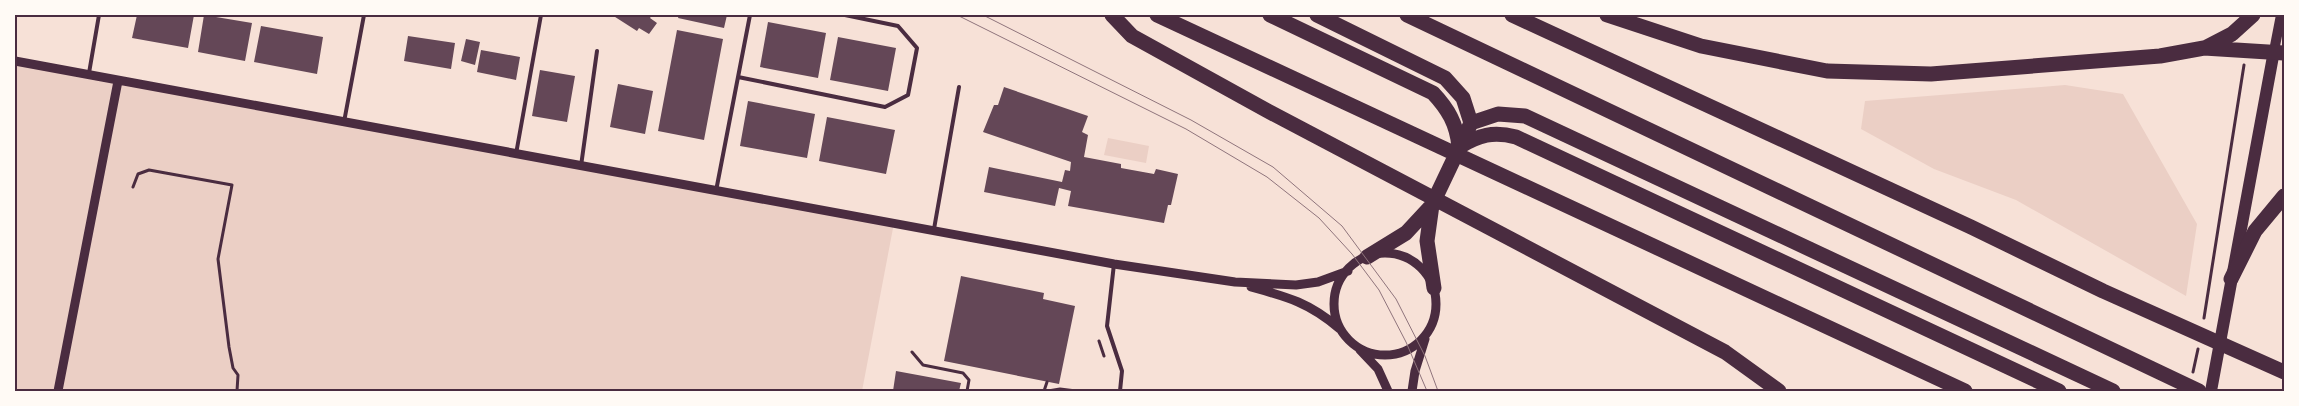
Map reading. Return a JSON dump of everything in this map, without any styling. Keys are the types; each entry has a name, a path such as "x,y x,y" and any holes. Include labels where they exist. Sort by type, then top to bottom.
{"highway":[{"path":"1112,15 1132,36 1266,110 1725,352 1779,391"},
{"path":"1157,15 1965,391"},
{"path":"1270,15 1433,93 1445,106 1453,119 1458,132 1459,147"},
{"path":"1317,15 1445,78 1463,98 1471,123 1432,205 1406,233 1367,257"},
{"path":"1407,15 2199,391"},
{"path":"1512,15 1971,227 2103,291 2284,372"},
{"path":"1607,15 1701,46 1827,71 1931,74 2160,56 2204,48 2279,52"},
{"path":"2204,48 2232,34 2253,15"},
{"path":"1471,123 1498,114 1525,116 2113,391"},
{"path":"1459,147 1474,138 1490,134 1516,137 2059,391"},
{"path":"2231,279 2255,231 2284,196"},
{"path":"1432,205 1428,241 1434,288"}],"main road":[{"path":"2211,391 2231,279 2279,52 2282,15"}],"street":[{"path":"15,62 1114,264 1235,282 1296,285 1318,282 1348,270 1367,257 1383,254 1399,255 1414,262 1426,273 1434,288 1436,303 1434,318 1419,353 1412,391"},
{"path":"58,391 118,81"},
{"path":"1342,330 1336,315 1335,299 1339,284 1348,270"},
{"path":"1235,282 1294,299 1323,314 1342,330 1378,369 1388,391"},
{"path":"1356,346 1371,353 1387,355 1403,352 1417,344 1428,332"}],"lane":[{"path":"88,75 99,15"},
{"path":"344,122 364,15"},
{"path":"516,154 541,15"},
{"path":"716,191 750,15"},
{"path":"738,77 885,107 908,94 917,48 898,26 845,15"},
{"path":"581,166 597,51"},
{"path":"934,230 959,87"},
{"path":"1114,264 1107,326 1122,371 1120,391"}],"path":[{"path":"2207,301 2244,65"},
{"path":"132,187 138,174 149,170 232,185 218,259 229,347 233,368 238,375 236,391"},
{"path":"912,352 923,365 963,373 969,380 967,391"},
{"path":"1044,391 1047,382"},
{"path":"1048,391 1060,389 1076,391"}],"shaded area":[{"path":"15,61 894,223 862,391 15,391"},
{"path":"2065,85 2123,94 2197,224 2186,296 2016,200 1934,169 1861,129 1865,101"},
{"path":"1108,138 1149,146 1146,163 1104,155"}],"building":[{"path":"137,15 194,15 188,48 132,38"},
{"path":"204,15 252,23 245,61 198,52"},
{"path":"612,15 652,15 650,18 657,23 649,34 639,28 637,31"},
{"path":"679,15 727,15 724,28 678,18"},
{"path":"768,22 826,33 818,78 760,67"},
{"path":"261,26 323,37 317,74 254,62"},
{"path":"677,30 723,39 704,140 658,131"},
{"path":"408,36 455,43 451,69 404,61"},
{"path":"838,37 896,48 888,91 830,80"},
{"path":"466,39 480,42 475,65 461,61"},
{"path":"481,50 520,57 516,80 477,72"},
{"path":"540,70 575,76 567,122 532,116"},
{"path":"618,84 653,91 645,134 610,127"},
{"path":"1004,87 1088,116 1082,132 1088,135 1084,157 1121,164 1121,168 1154,174 1156,169 1178,174 1171,205 1168,205 1164,223 1068,206 1071,191 1059,188 1055,206 984,192 989,167 1062,182 1065,170 1070,171 1071,162 983,132 994,105 998,105"},
{"path":"748,101 815,114 807,158 740,146"},
{"path":"827,117 895,130 886,174 819,161"},
{"path":"961,276 1044,293 1043,299 1075,306 1059,384 944,361"},
{"path":"896,371 961,383 959,391 893,391"}],"tram line":[{"path":"957,15 1186,129 1267,177 1319,218 1352,254 1379,290 1406,342 1427,391"},
{"path":"983,15 1191,120 1273,167 1342,226 1396,299 1425,356 1438,391"}]}
